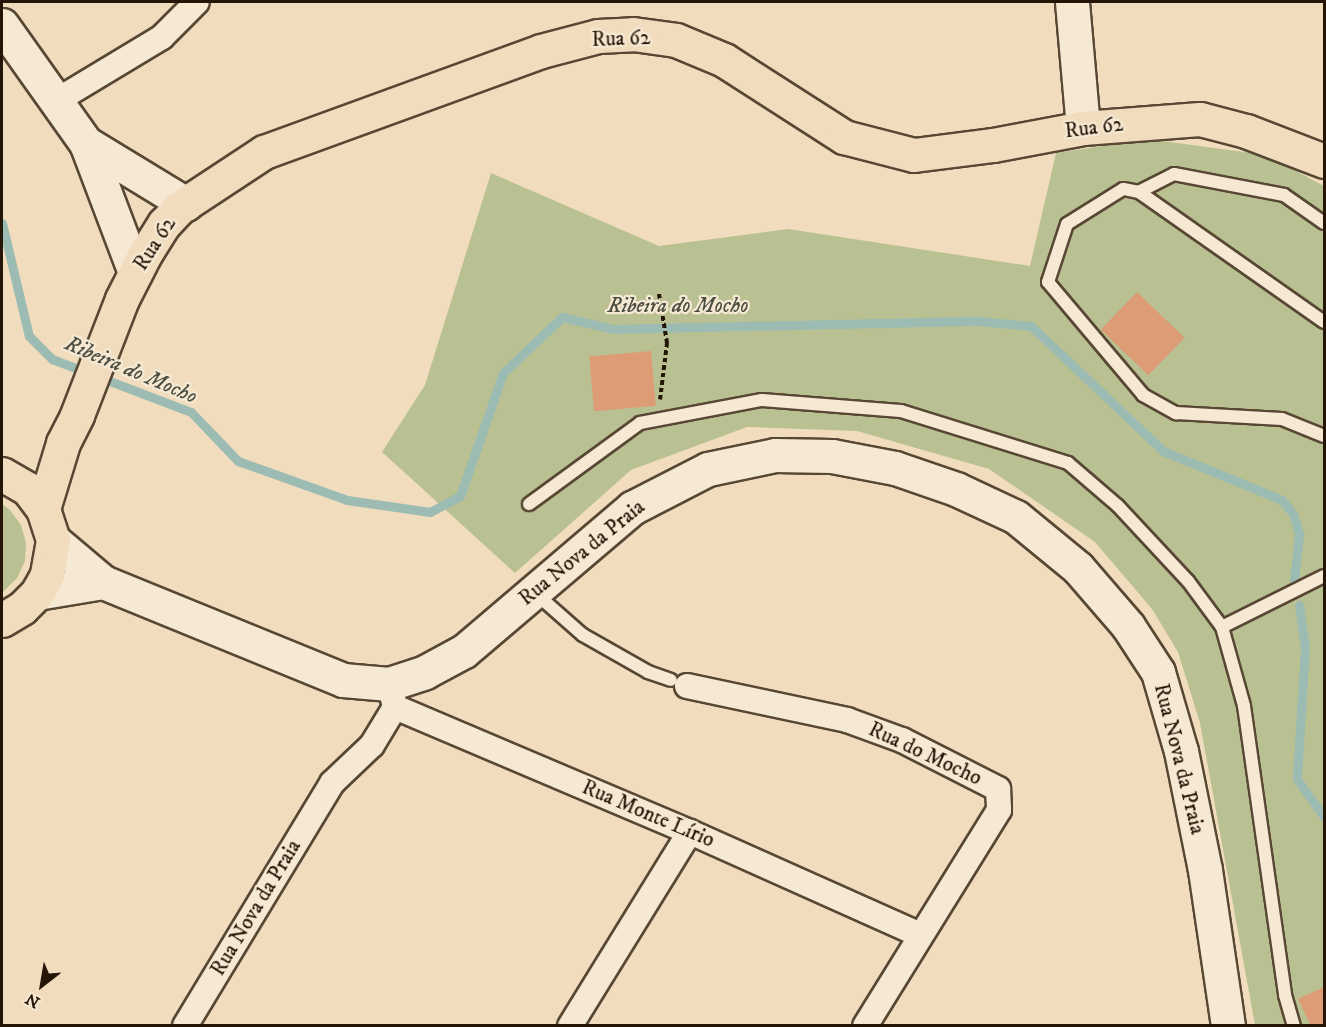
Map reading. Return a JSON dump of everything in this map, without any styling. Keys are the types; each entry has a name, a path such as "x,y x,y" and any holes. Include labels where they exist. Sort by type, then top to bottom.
{"main road":[{"name":"Rua 62","path":"37,593 48,575 48,525 63,443 77,415 135,273 164,224 186,204 264,152 541,51 598,36 633,34 676,40 724,60 844,137 914,155 993,145 1083,128 1200,119 1246,131 1324,161"},
{"path":"4,475 63,443"},
{"path":"4,475 28,489 48,525"},
{"path":"2,620 22,608 37,593"}],"street":[{"path":"56,101 162,37 197,2"},
{"path":"1072,2 1083,128"},
{"path":"2,26 86,143 135,273"},
{"path":"86,143 186,204"},
{"name":"Rua Nova da Praia","path":"185,1026 332,783 372,745 392,696 425,672 464,651 632,508 708,469 775,455 832,456 895,468 956,489 1016,517 1078,568 1128,626 1158,672 1181,751 1203,859 1228,1026"},
{"name":"Rua Nova da Praia","path":"48,525 104,582 247,643 392,696"},
{"path":"37,593 104,582"},
{"name":"Rua do Mocho","path":"679,683 847,720 902,740 998,789 999,810 920,934 866,1026"},
{"name":"Rua Monte Lírio","path":"392,696 920,934"},
{"path":"570,1026 690,832"}],"lane":[{"path":"1139,192 1174,174 1284,195 1324,223"},
{"path":"1324,322 1139,192 1123,189 1067,224 1048,282 1143,395 1176,413 1282,419 1324,436"},
{"path":"529,504 640,423 762,400 901,411 1068,463 1118,506 1188,581 1222,627 1244,706 1285,995 1294,1026"},
{"path":"1222,627 1324,576"},
{"path":"533,592 584,634 648,672 679,683"}],"path":[{"path":"658,420 667,343 659,294"}],"green space":[{"path":"1147,139 1267,155 1324,186 1324,1025 1255,1025 1200,723 1178,652 1152,609 1095,542 989,469 857,431 747,427 631,470 515,573 382,452 425,385 491,173 659,246 788,229 1030,266 1056,153"},
{"path":"2,504 10,510 21,525 26,543 25,561 17,578 2,593"}],"building":[{"path":"1137,292 1184,338 1148,375 1101,329"},
{"path":"651,351 656,406 594,411 589,356"},
{"path":"1324,987 1324,1026 1311,1026 1298,999"}],"waterway":[{"name":"Ribeira do Mocho","path":"2,223 29,336 52,359 191,412 238,461 347,500 430,512 460,496 503,373 562,317 613,329 978,321 1031,326 1163,451 1282,500 1293,514 1299,534 1294,580"},
{"name":"Ribeira do Mocho","path":"1299,605 1305,647 1297,779 1324,817"}]}
